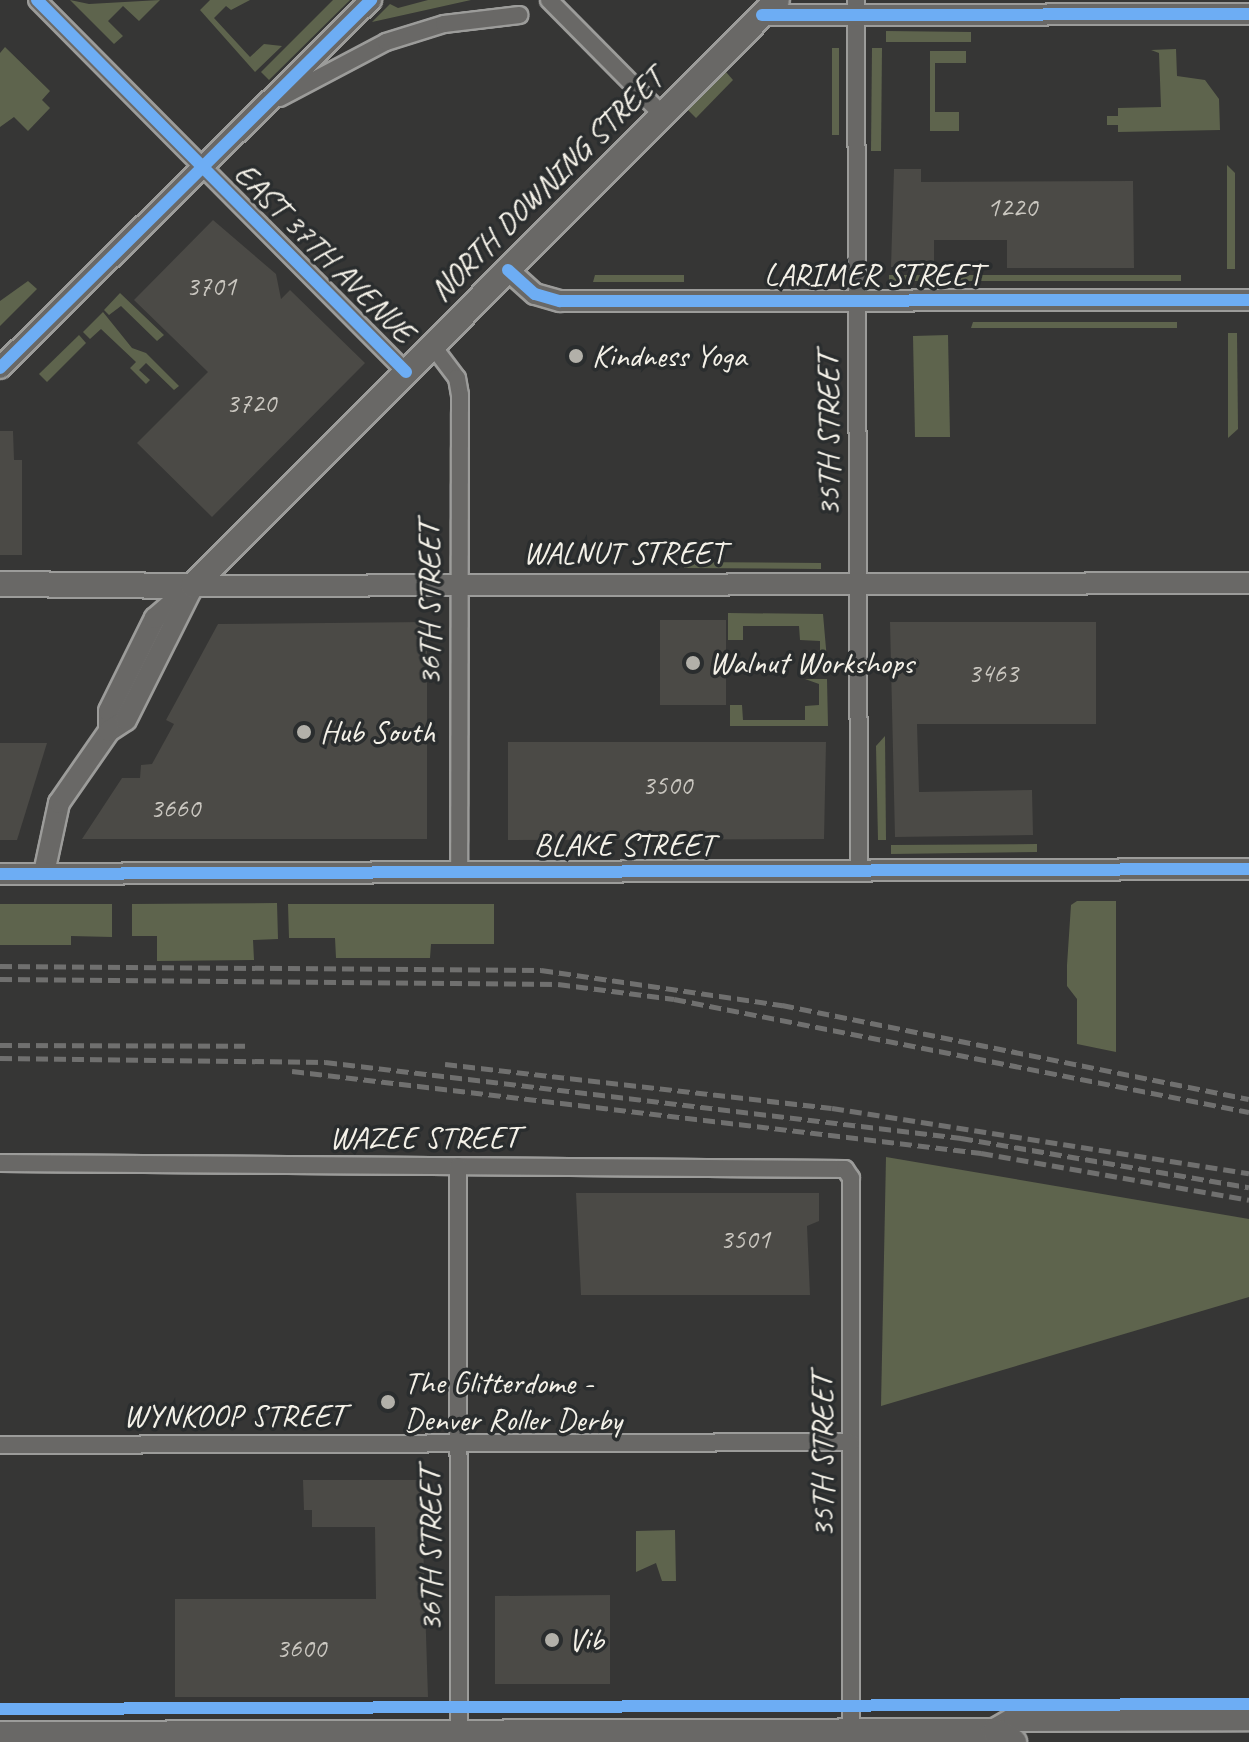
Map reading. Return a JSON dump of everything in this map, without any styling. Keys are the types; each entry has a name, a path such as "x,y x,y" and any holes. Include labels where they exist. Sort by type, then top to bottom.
{"main road":[{"name":"NORTH DOWNING STREET","path":"193,586 770,7"},
{"name":"WALNUT STREET","path":"0,584 193,586"},
{"path":"0,1734 1004,1737 1016,1719 1249,1718"}],"street":[{"name":"EAST 37TH AVENUE","path":"37,0 406,372"},
{"path":"0,368 371,0"},
{"path":"549,0 663,115"},
{"path":"770,7 1249,14"},
{"name":"35TH STREET","path":"856,7 859,870"},
{"path":"261,109 386,42 444,24 519,15"},
{"name":"LARIMER STREET","path":"508,270 535,294 560,301 1249,300"},
{"name":"36TH STREET","path":"432,345 457,378 460,395 459,872"},
{"name":"WALNUT STREET","path":"193,586 1249,583"},
{"name":"NORTH DOWNING STREET","path":"44,873 59,803 109,731 126,720 193,586"},
{"name":"BLAKE STREET","path":"0,874 1249,869"},
{"name":"WAZEE STREET","path":"0,1163 848,1171"},
{"name":"36TH STREET","path":"458,1166 459,1736"},
{"name":"35TH STREET","path":"848,1171 851,1736"},
{"name":"WYNKOOP STREET","path":"0,1445 851,1442"}],"green space":[{"path":"70,0 89,4 160,0 139,21 123,6 108,21 123,36 114,44"},
{"path":"210,0 250,0 231,10 226,6 214,18 250,57 264,44 282,46 255,72 200,10"},
{"path":"333,0 350,0 269,80 261,72"},
{"path":"428,0 471,0 372,22 390,4 398,8"},
{"path":"886,31 971,32 971,42 886,42"},
{"path":"5,47 50,91 42,100 50,108 28,131 14,117 0,127 0,53"},
{"path":"832,48 839,48 839,135 832,135"},
{"path":"872,48 882,48 881,151 871,151"},
{"path":"1176,49 1177,76 1205,80 1219,99 1220,130 1118,132 1118,125 1107,125 1107,116 1118,116 1118,108 1161,107 1159,53 1151,50"},
{"path":"930,51 966,51 966,63 935,63 935,112 959,112 959,131 930,131"},
{"path":"726,72 733,80 696,118 688,110"},
{"path":"1227,165 1235,173 1235,269 1227,269"},
{"path":"595,275 684,275 684,282 593,282"},
{"path":"889,275 1181,275 1181,281 889,281"},
{"path":"28,281 37,289 0,326 0,301"},
{"path":"120,293 164,335 157,341 121,306 109,315 104,310"},
{"path":"103,312 132,348 146,353 179,386 174,390 146,363 139,370 150,380 146,384 130,368 136,362 101,329 90,339 83,332"},
{"path":"973,322 1177,322 1177,328 971,328"},
{"path":"1228,333 1237,333 1238,429 1228,438"},
{"path":"79,335 86,343 47,382 39,374"},
{"path":"948,335 950,437 915,437 913,336"},
{"path":"684,562 821,563 821,569 684,568"},
{"path":"728,613 823,614 827,660 807,660 820,655 820,641 800,640 799,626 743,626 743,640 728,640"},
{"path":"805,679 827,679 828,726 730,726 730,705 742,705 743,720 805,720 805,706 819,705 819,684"},
{"path":"885,736 886,840 878,840 876,746"},
{"path":"1037,844 1037,852 891,854 891,845"},
{"path":"1077,901 1116,901 1116,1052 1077,1044 1077,999 1067,986 1067,965 1071,905"},
{"path":"277,903 278,939 253,940 254,960 157,961 157,936 132,936 132,904"},
{"path":"0,904 112,904 112,937 71,936 71,945 0,945"},
{"path":"288,904 494,904 494,944 431,944 430,958 336,958 335,938 289,938"},
{"path":"886,1157 1249,1219 1249,1297 881,1406"},
{"path":"675,1530 676,1581 662,1581 656,1563 636,1572 636,1531"}],"building":[{"path":"894,169 921,169 921,182 1133,181 1134,268 1007,268 1007,240 934,240 934,267 891,267"},
{"path":"213,220 276,274 281,299 290,290 365,363 212,517 137,443 208,372 134,300"},
{"path":"0,431 13,431 14,460 22,460 22,555 0,555"},
{"name":"Walnut Workshops","path":"660,620 726,620 726,705 660,705"},
{"name":"Hub South","path":"427,622 427,839 82,839 122,778 140,778 141,765 152,764 174,724 166,720 218,624"},
{"path":"890,622 1096,622 1096,724 917,724 919,792 1032,790 1033,835 895,837"},
{"path":"508,742 826,742 824,839 508,840"},
{"path":"0,743 47,743 17,840 0,840"},
{"path":"576,1193 819,1193 819,1221 807,1226 810,1295 581,1295"},
{"path":"303,1480 421,1480 428,1697 175,1697 175,1599 376,1599 375,1527 312,1527 312,1510 304,1510"},
{"name":"Vib","path":"610,1595 610,1684 495,1684 495,1596"}],"railway":[{"path":"0,966 541,970 782,1005 1249,1099"},
{"path":"0,979 558,984 674,999 1249,1112"},
{"path":"0,1045 245,1046"},
{"path":"0,1058 325,1062 961,1138 1249,1187"},
{"path":"445,1064 832,1108 1249,1173"},
{"path":"292,1071 981,1153 1249,1200"}],"cycle path":[{"path":"37,0 406,372"},
{"path":"0,368 371,0"},
{"path":"762,15 1249,14"},
{"path":"508,270 535,294 560,301 1249,300"},
{"path":"0,874 1249,869"},
{"path":"0,1709 1249,1704"}],"place":[{"name":"Kindness Yoga","path":"576,356"},
{"name":"Walnut Workshops","path":"693,663"},
{"name":"Hub South","path":"304,732"},
{"name":"The Glitterdome - Denver Roller Derby","path":"388,1402"},
{"name":"Vib","path":"552,1640"}]}
